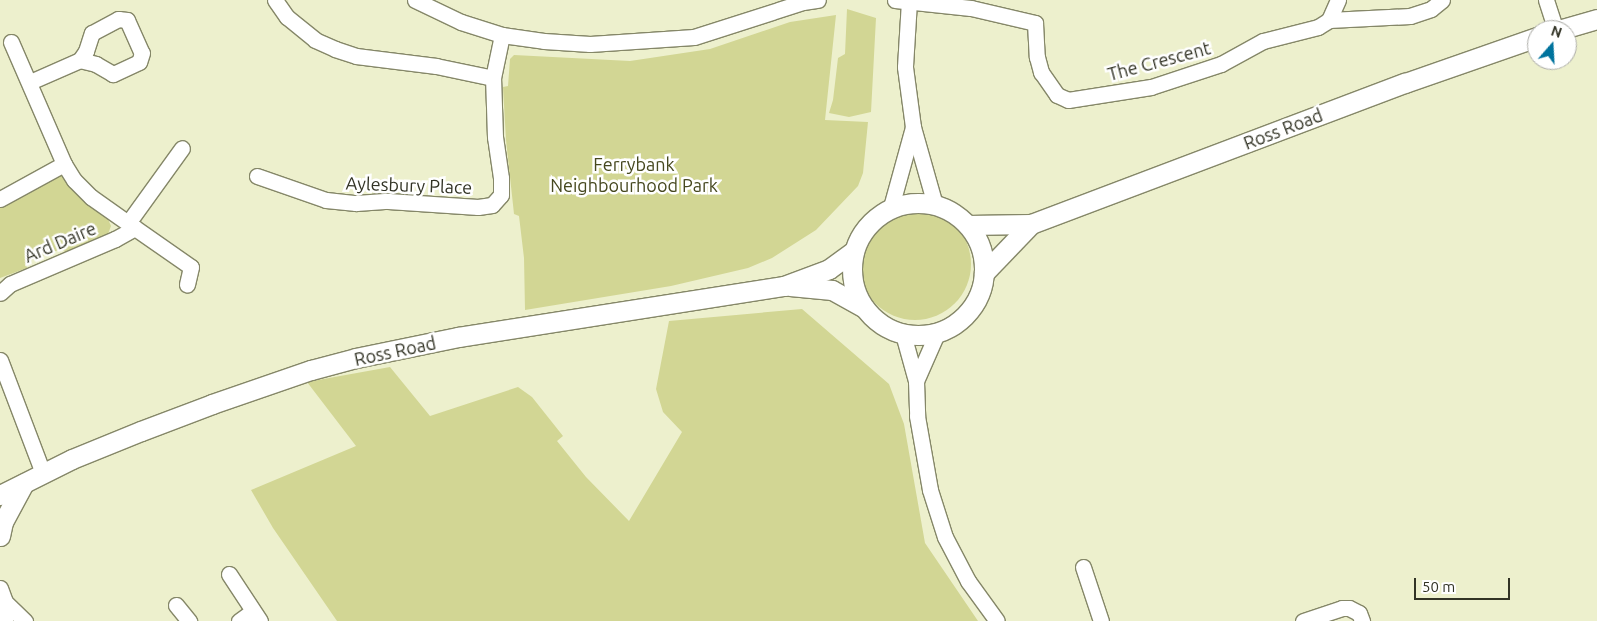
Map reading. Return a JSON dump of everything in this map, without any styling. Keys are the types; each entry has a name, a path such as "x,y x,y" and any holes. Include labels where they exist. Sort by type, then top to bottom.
{"main road":[{"path":"1577,24 1597,19"},
{"name":"Ross Road","path":"1031,224 1405,83 1527,40"},
{"path":"784,286 832,290 864,308 880,324 903,334 929,335 951,327 970,310 979,295 984,273 980,245 968,225 955,214 934,205 917,203 891,207 864,229 854,251 852,280 864,308"},
{"path":"968,225 1031,224"},
{"path":"984,273 1031,224"},
{"path":"784,286 828,269 854,251"},
{"name":"Ross Road","path":"0,495 44,473 212,404 311,370 356,358 458,338 784,286"},
{"path":"1,523 24,483"}],"street":[{"path":"275,0 287,17 315,40 342,52 356,56 436,66 493,78 502,35"},
{"path":"415,0 461,22 502,35 544,41 590,44 694,36 803,2 818,0"},
{"path":"1329,20 1338,0"},
{"name":"The Crescent","path":"902,1 971,8 1035,23 1037,57 1041,72 1057,95 1068,100 1080,100 1151,87 1212,67 1263,40 1318,28 1329,20 1410,16 1431,9 1442,0"},
{"path":"1546,0 1553,20"},
{"path":"902,1 905,67 913,127 934,205"},
{"name":"Ard Daire","path":"11,42 64,164 74,180 91,197 192,267 187,286"},
{"path":"30,82 80,60"},
{"name":"Aylesbury Place","path":"257,176 326,200 356,203 388,200 478,207 492,206 501,195 501,178 495,137 493,78"},
{"path":"891,207 913,127"},
{"name":"Ard Daire","path":"0,291 10,284 115,239 131,226 182,148"},
{"path":"0,199 64,164"},
{"path":"916,381 938,331"},
{"path":"903,334 916,381 922,446 930,490 945,537 968,582 996,621"},
{"path":"0,360 44,473"},
{"path":"1083,566 1101,621"},
{"path":"229,574 256,616 239,621"},
{"path":"3,595 5,621"},
{"path":"3,595 25,621"},
{"path":"176,605 189,621"},
{"path":"1304,621 1342,608 1356,610 1362,621"}],"green space":[{"path":"847,9 876,18 871,112 849,117 829,113 833,100 838,58 845,54"},
{"name":"Ferrybank Neighbourhood Park","path":"836,15 825,120 868,122 863,173 858,186 816,230 772,258 748,268 671,286 525,310 524,258 519,216 514,214 506,140 503,87 508,86 510,59 514,55 630,61 710,49 790,22"},
{"path":"60,174 81,198 108,219 111,226 108,234 65,252 61,249 27,262 27,268 0,278 0,207"},
{"path":"915,208 936,212 954,225 967,243 971,264 967,285 954,303 936,316 915,320 894,316 876,303 863,285 859,264 863,243 876,225 894,212"},
{"path":"802,309 889,384 904,424 925,543 978,621 337,621 273,528 251,490 356,446 307,382 390,367 430,416 518,387 532,397 563,436 557,441 586,477 629,521 682,432 663,412 656,389 669,321"}]}
